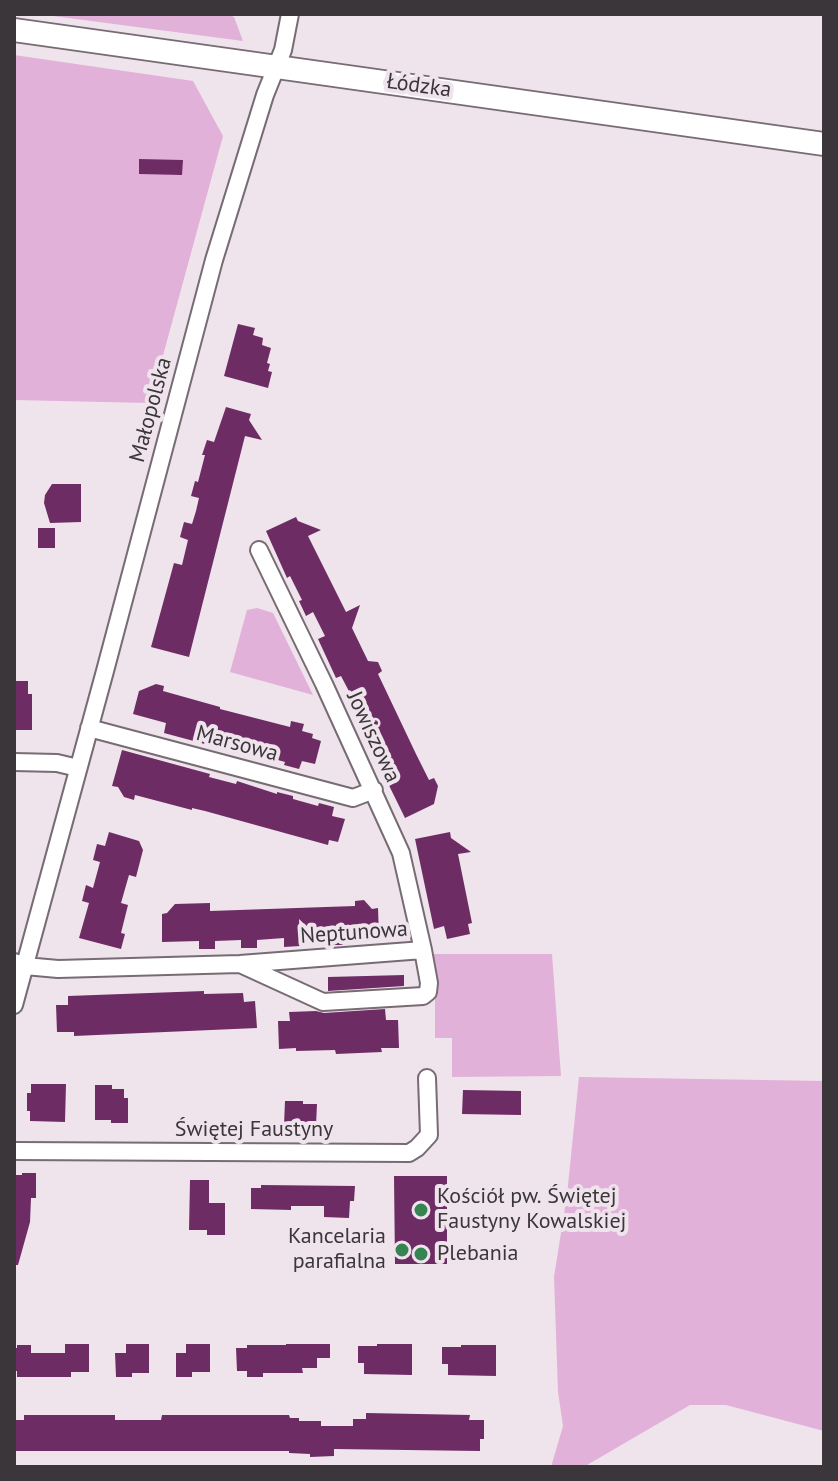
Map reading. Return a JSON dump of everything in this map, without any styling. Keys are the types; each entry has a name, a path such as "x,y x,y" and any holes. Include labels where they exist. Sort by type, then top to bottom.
{"street":[{"name":"Małopolska","path":"14,1005 20,964 78,768 214,260 265,95 283,50 290,14"},
{"name":"Łódzka","path":"14,30 824,144"},
{"name":"Jowiszowa","path":"259,550 401,853 423,950"},
{"name":"Marsowa","path":"89,728 353,798 374,790"},
{"path":"14,762 57,763 78,768"},
{"name":"Neptunowa","path":"20,964 58,969 240,964 423,950 428,992 423,996 323,1002 240,964"},
{"name":"Świętej Faustyny","path":"14,1151 409,1153 425,1142 429,1135 427,1078"}],"shaded area":[{"path":"38,14 226,14 234,17 243,41"},
{"path":"14,55 193,81 223,136 150,403 14,400"},
{"path":"257,608 273,613 313,695 230,672 247,610"},
{"path":"431,954 552,954 561,1076 452,1077 452,1038 435,1038 435,976"},
{"path":"579,1077 824,1081 824,1431 726,1405 690,1405 587,1467 551,1467 563,1426 558,1392 554,1277 567,1195"}],"building":[{"path":"139,159 183,160 182,175 139,174"},
{"path":"238,324 255,328 253,335 263,338 262,345 271,348 267,363 270,364 268,371 272,372 268,388 224,376"},
{"path":"226,407 251,414 249,420 262,440 245,436 189,657 151,647 174,563 182,565 188,540 180,537 184,522 192,524 196,511 199,498 191,496 195,481 198,482 205,455 202,455 207,440 214,442"},
{"path":"52,484 81,484 81,522 50,523 44,503"},
{"path":"296,517 298,521 321,530 308,536 346,612 360,605 352,628 368,661 378,662 382,671 378,674 416,754 429,780 434,778 438,786 434,804 405,818 348,702 353,699 341,676 336,678 318,639 325,636 313,612 306,616 299,601 302,600 290,576 287,578 266,531"},
{"path":"38,528 55,528 55,548 38,548"},
{"path":"14,681 28,681 28,694 32,694 32,730 14,730"},
{"path":"156,684 164,686 163,691 220,709 290,727 291,721 304,724 302,731 313,734 312,738 321,741 315,764 302,761 299,769 260,755 259,758 243,754 245,746 233,742 219,739 216,747 164,733 166,723 133,714 139,691"},
{"path":"122,750 210,774 209,777 236,784 237,781 318,806 319,803 334,807 332,816 345,819 338,842 329,840 328,845 205,811 135,795 134,800 124,797 118,787 112,786"},
{"path":"109,832 139,841 143,850 136,877 129,875 121,903 128,905 121,933 125,934 121,949 79,938 89,903 82,901 86,885 93,888 100,862 93,860 97,844 105,846"},
{"path":"450,832 451,838 471,852 458,854 472,923 468,924 470,934 447,939 444,926 434,929 415,839"},
{"path":"364,900 372,909 378,908 379,937 342,937 343,945 326,945 299,919 300,946 284,947 284,938 257,940 257,948 241,948 241,940 215,941 215,949 199,949 199,941 162,942 162,914 175,904 210,903 210,911 355,906 355,901"},
{"path":"404,975 404,986 328,991 328,977"},
{"path":"204,991 204,994 243,993 244,1002 255,1001 257,1028 74,1036 74,1032 57,1032 56,1005 68,1005 68,996"},
{"path":"385,1009 386,1020 398,1020 399,1048 336,1054 335,1050 279,1049 278,1021 290,1021 289,1012"},
{"path":"31,1084 66,1084 65,1122 30,1121 27,1093 31,1093"},
{"path":"95,1085 124,1089 124,1098 128,1098 128,1123 95,1120"},
{"path":"463,1090 521,1091 521,1115 462,1114"},
{"path":"285,1101 317,1104 316,1126 284,1125"},
{"path":"36,1173 36,1198 31,1198 30,1222 18,1265 14,1265 14,1175"},
{"name":"Kościół pw. Świętej Faustyny Kowalskiej","path":"394,1176 447,1176 447,1264 395,1264"},
{"path":"190,1180 209,1180 209,1203 225,1203 225,1235 207,1235 207,1230 189,1230"},
{"path":"261,1185 355,1186 354,1201 350,1201 349,1218 324,1217 324,1206 291,1206 291,1210 251,1209 251,1188 261,1188"},
{"path":"65,1344 89,1344 89,1372 71,1372 71,1377 17,1377 14,1348 17,1345 31,1345 31,1353 65,1353"},
{"path":"126,1344 149,1344 149,1373 116,1377 115,1353 126,1353"},
{"path":"186,1344 210,1344 210,1372 192,1372 192,1377 176,1377 176,1353 186,1353"},
{"path":"330,1344 330,1358 317,1358 317,1368 302,1368 303,1373 263,1373 263,1377 247,1377 247,1371 237,1371 236,1348"},
{"path":"412,1344 412,1375 364,1374 364,1363 358,1363 358,1346"},
{"path":"496,1345 496,1376 448,1375 448,1364 442,1364 442,1347"},
{"path":"366,1413 470,1415 469,1420 484,1420 484,1439 480,1439 480,1451 334,1449 334,1456 310,1457 310,1454 289,1451 14,1451 14,1420 24,1420 24,1415 115,1415 115,1420 161,1420 162,1415 289,1415 290,1418 299,1418 299,1421 321,1421 321,1426 353,1426 353,1419 366,1419"}],"place":[{"name":"Kościół pw. Świętej Faustyny Kowalskiej","path":"421,1210"},
{"name":"Kancelaria parafialna","path":"402,1250"},
{"name":"Plebania","path":"421,1254"}]}
